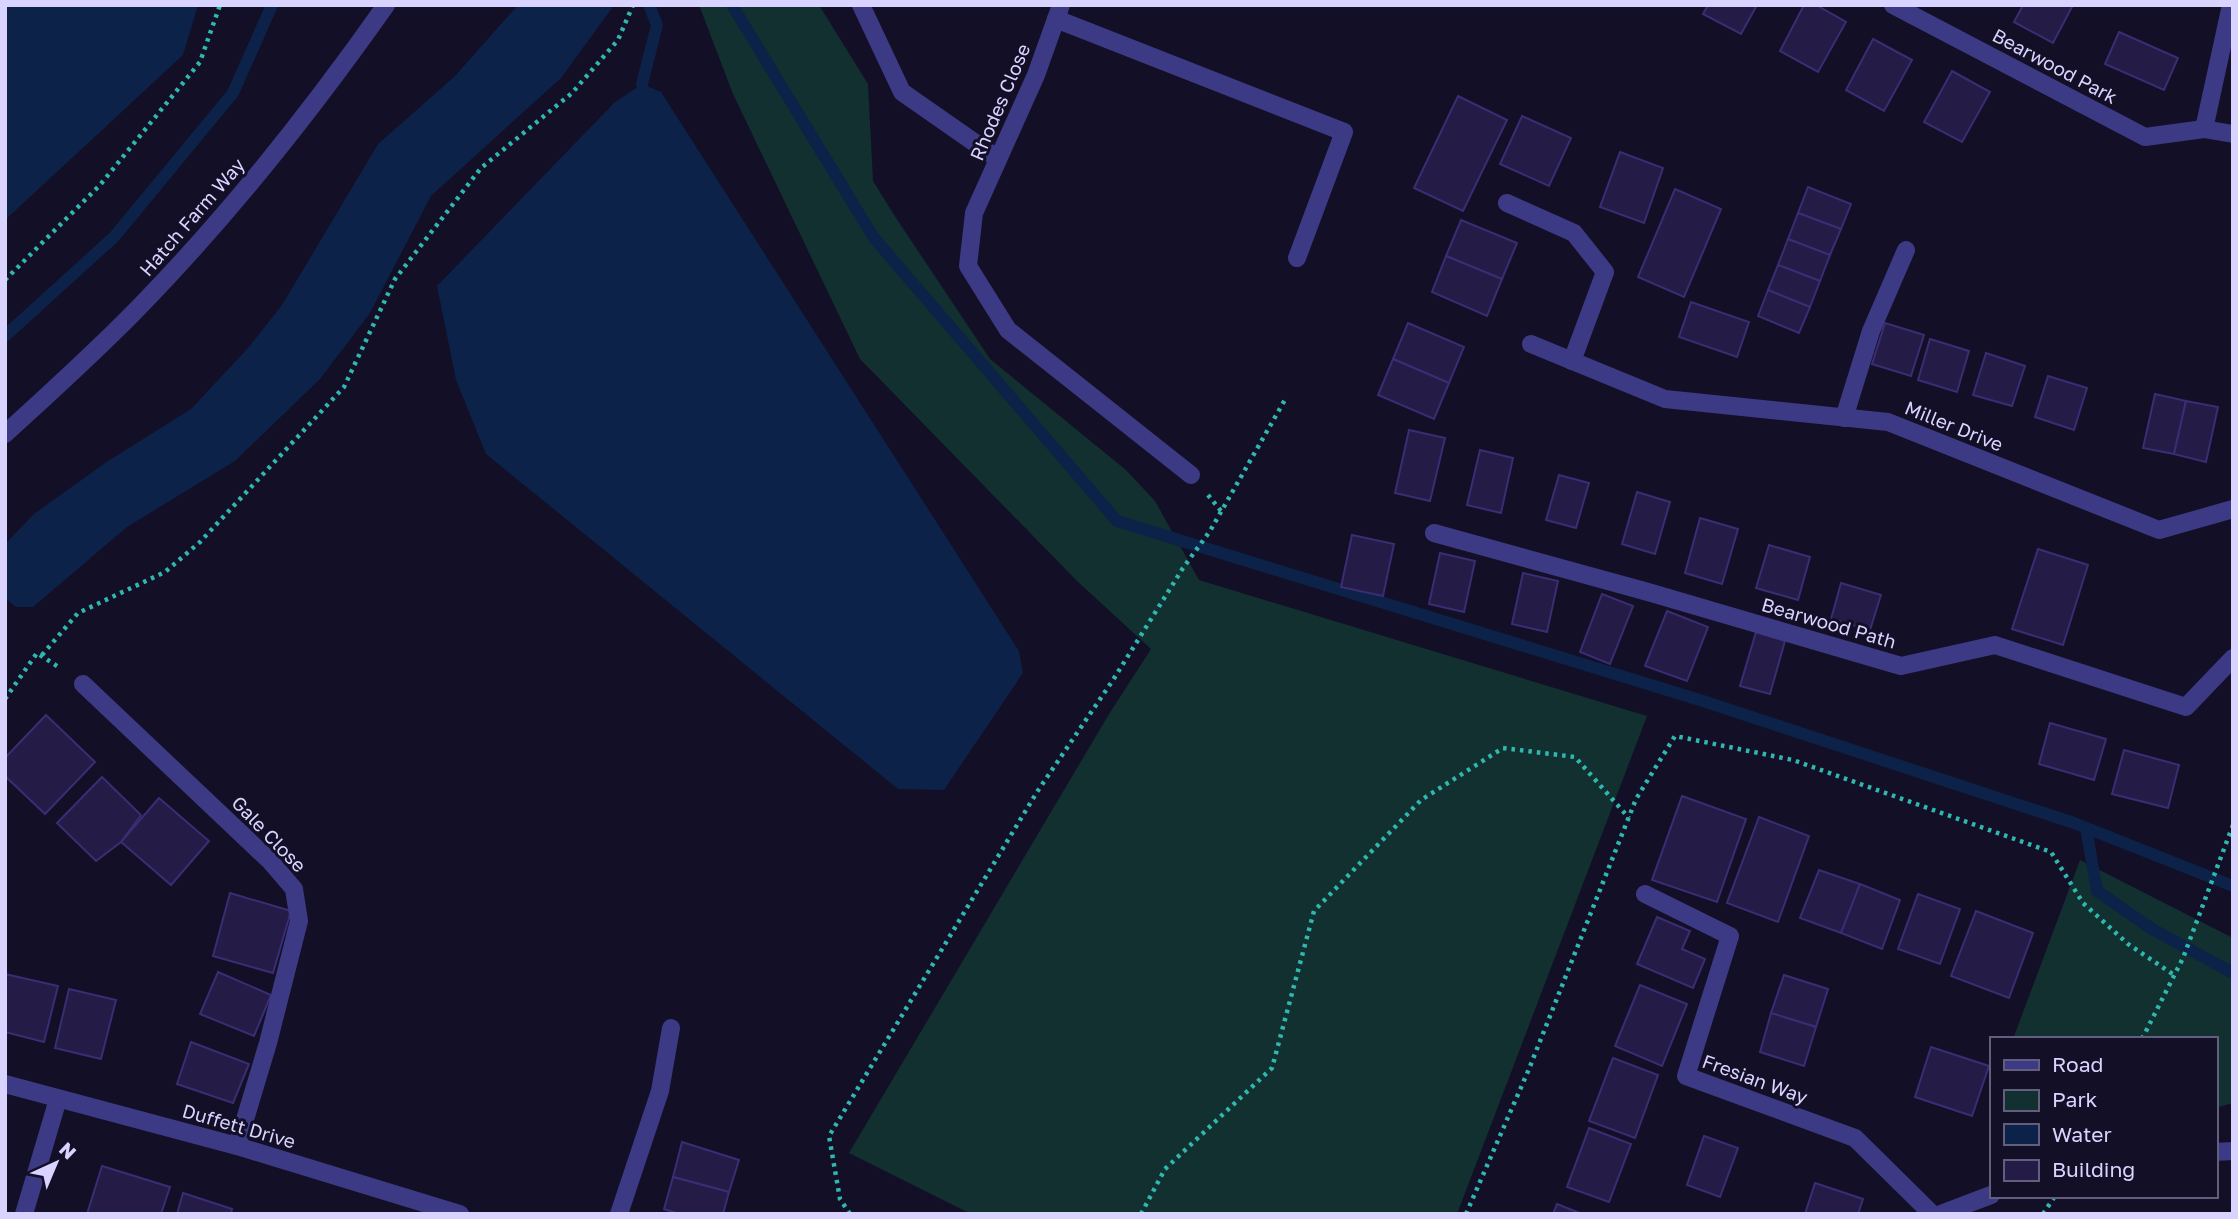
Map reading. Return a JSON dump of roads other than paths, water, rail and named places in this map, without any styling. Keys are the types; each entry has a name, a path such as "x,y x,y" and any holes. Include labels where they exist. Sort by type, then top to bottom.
{"street":[{"name":"Hatch Farm Way","path":"5,434 132,314 185,259 287,139 386,5"},
{"path":"861,5 902,92 998,159"},
{"name":"Bearwood Park","path":"1893,5 2145,137 2204,129 2233,134"},
{"path":"2204,129 2231,5"},
{"path":"1058,12 1343,132 1297,258"},
{"name":"Rhodes Close","path":"1058,12 1036,75 974,213 968,266 1008,330 1191,475"},
{"path":"1507,203 1574,233 1605,272 1572,361"},
{"path":"1844,418 1871,331 1906,250"},
{"name":"Miller Drive","path":"1531,344 1665,399 1888,422 2159,530 2233,509"},
{"name":"Bearwood Path","path":"1434,533 1901,666 1995,645 2186,708 2233,658"},
{"name":"Gale Close","path":"83,684 270,861 294,890 299,921 268,1043 237,1146"},
{"name":"Fresian Way","path":"1645,894 1730,936 1686,1076 1855,1138 1932,1214"},
{"path":"619,1214 660,1091 671,1028"},
{"name":"Duffett Drive","path":"5,1084 237,1146 429,1210 460,1214"},
{"path":"24,1214 58,1099"},
{"path":"1941,1214 1990,1195"}],"water":[{"path":"5,5 198,5 183,55 5,220"},
{"path":"518,5 611,5 612,8 561,78 431,196 370,313 320,379 235,461 127,527 33,607 16,607 5,598 5,544 34,514 105,463 191,409 248,348 282,305 378,144 454,77"},
{"path":"642,84 661,92 1019,651 1023,673 944,790 898,789 486,454 456,380 437,286 615,102"}],"waterway":[{"path":"5,336 114,237 233,93 272,5"},
{"path":"642,84 657,25 649,5"},
{"path":"732,5 874,238 1117,521 1703,701 2074,823 2233,886"},
{"path":"2086,828 2097,891 2152,929 2233,973"}]}
